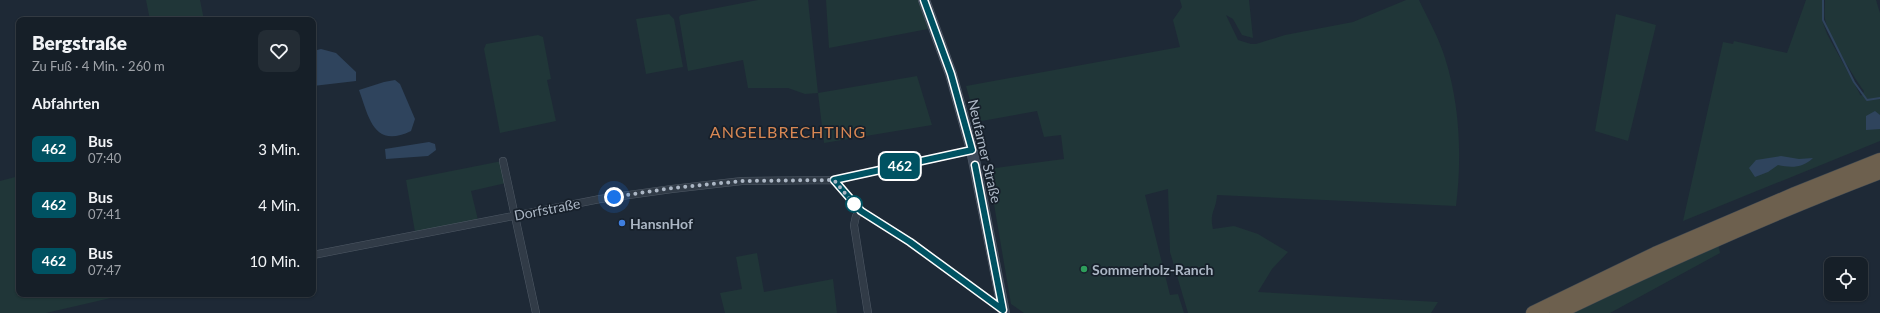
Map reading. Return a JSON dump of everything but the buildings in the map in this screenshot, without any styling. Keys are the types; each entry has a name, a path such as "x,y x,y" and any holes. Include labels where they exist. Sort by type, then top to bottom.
{"highway":[{"path":"1533,313 1676,245 1795,194 1880,160"},
{"path":"1557,313 1659,264 1740,228 1880,172"}],"street":[{"name":"Neufarner Straße","path":"924,0 951,74 972,150 1005,312"},
{"name":"Dorfstraße","path":"316,254 600,199 742,181 834,180 972,150"},
{"path":"503,161 516,215 536,313"},
{"path":"834,180 861,211 910,242 1005,312"},
{"path":"861,211 856,216 854,224 868,313"}],"green space":[{"path":"146,0 200,0 203,17 149,17"},
{"path":"758,0 808,0 818,93 805,94 788,88 748,88 743,60 688,71 679,17 681,15"},
{"path":"826,0 922,0 933,28 829,48"},
{"path":"1180,0 1249,0 1253,38 1242,35 1233,19 1226,15 1238,40 1256,44 1285,35 1353,22 1406,0 1419,0 1443,51 1454,94 1457,113 1459,150 1456,206 1217,195 1212,215 1212,223 1213,229 1234,226 1258,234 1288,252 1272,269 1258,292 1438,302 1431,313 1188,313 1170,252 1168,189 1145,195 1170,295 1178,294 1184,313 1024,313 1011,304 988,169 1064,159 1061,135 1044,137 1037,111 976,122 966,86 1180,47 1173,20 1182,7"},
{"path":"1806,0 1822,0 1822,20 1827,34 1861,96 1864,91 1842,56 1827,26 1825,17 1825,0 1876,0 1880,13 1880,141 1683,221 1723,42 1733,44 1734,41 1787,53"},
{"path":"669,14 674,19 683,67 646,74 636,19"},
{"path":"1616,14 1656,25 1628,141 1595,131"},
{"path":"538,35 543,37 551,79 547,80 556,121 500,133 484,49 486,44"},
{"path":"917,76 932,125 824,143 818,93"},
{"path":"502,161 506,183 471,191 478,220 415,232 406,180"},
{"path":"16,177 16,297 115,297 46,313 0,313 0,181"},
{"path":"1718,244 1720,253 1610,313 1573,313"},
{"path":"757,253 764,292 833,279 837,313 725,313 720,293 742,289 736,257"}],"water":[{"path":"321,49 336,53 356,72 356,81 316,86 316,50"},
{"path":"395,80 400,84 415,119 411,131 399,136 389,136 381,133 375,128 366,111 359,90"},
{"path":"1875,111 1880,115 1880,129 1866,130 1866,116"},
{"path":"429,142 435,144 436,150 428,156 386,159 385,149"},
{"path":"1781,156 1799,159 1813,158 1805,164 1797,166 1788,167 1778,165 1768,172 1755,177 1749,168 1756,160"}],"waterway":[{"path":"1823,0 1823,20 1854,82 1867,100 1880,98"}],"bus line":[{"name":"462","path":"924,0 951,74 972,150 834,180 861,211 910,242 1003,310 975,165"}],"place":[{"name":"HansnHof","path":"622,223"},
{"name":"Sommerholz-Ranch","path":"1084,269"}],"district":[{"name":"ANGELBRECHTING","path":"788,131"}],"route":[{"path":"614,197 672,188 742,181 834,180 854,204"}]}
